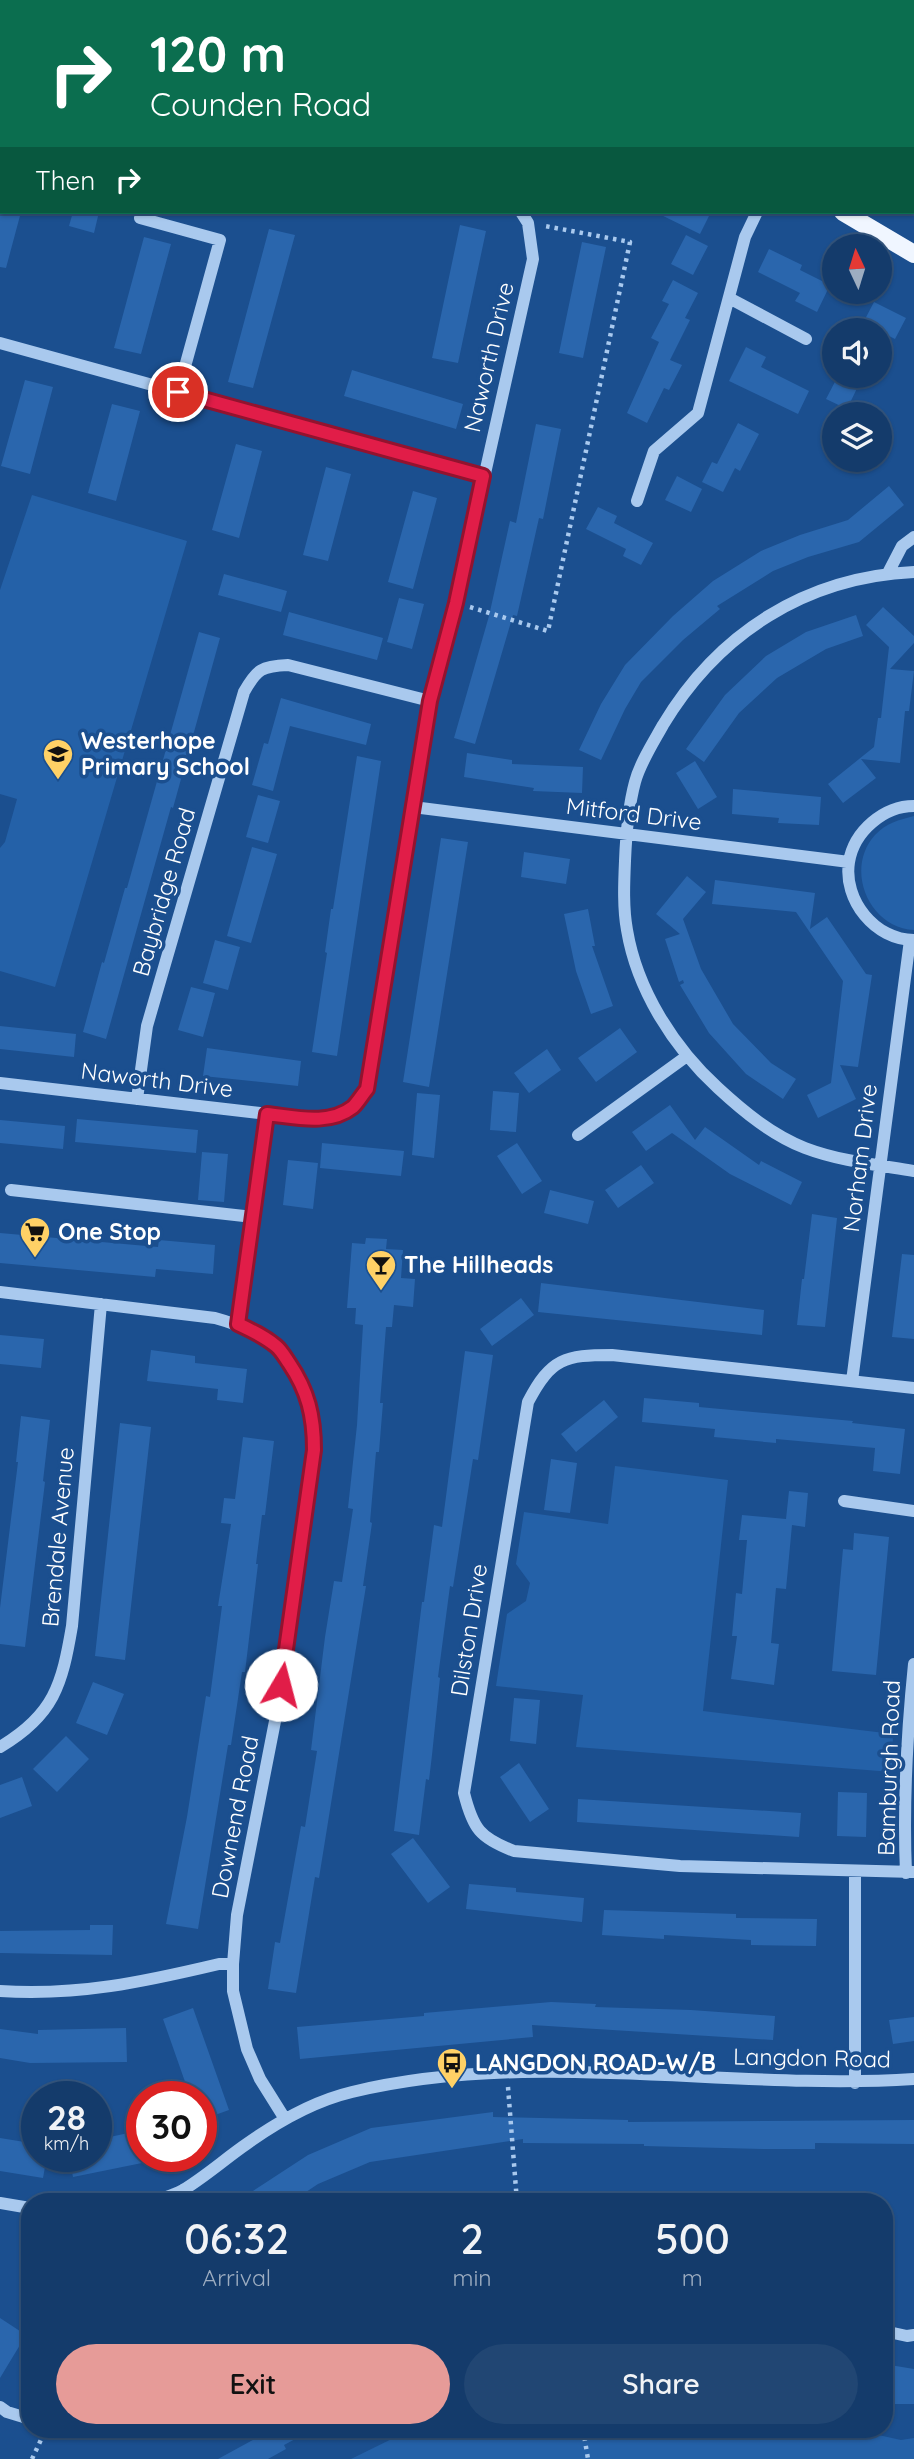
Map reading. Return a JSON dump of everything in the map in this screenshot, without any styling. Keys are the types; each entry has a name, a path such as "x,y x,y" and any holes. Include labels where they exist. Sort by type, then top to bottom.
{"main road":[{"path":"847,214 914,254"}],"street":[{"path":"638,501 654,452 698,413 745,237 756,214"},
{"name":"Naworth Drive","path":"0,1083 311,1119 337,1116 354,1106 367,1089 430,701 456,603 533,259 525,217"},
{"path":"140,218 220,240 178,392"},
{"path":"729,298 806,339"},
{"path":"0,343 483,476"},
{"path":"888,573 902,547 914,537"},
{"path":"914,572 888,573 804,597 765,617 731,643 698,674 654,740 635,781 626,834 624,885 627,930 648,991 666,1026 687,1056 743,1111 770,1130 806,1148 914,1171"},
{"name":"Baybridge Road","path":"137,1099 147,1026 244,692 254,674 269,666 288,665 430,701"},
{"path":"912,940 884,932 863,915 851,891 849,862 858,837 877,817 903,806 914,806"},
{"name":"Mitford Drive","path":"413,807 849,862"},
{"name":"Norham Drive","path":"852,1381 912,940"},
{"path":"578,1135 687,1056"},
{"path":"238,1324 267,1114"},
{"path":"11,1190 253,1217"},
{"name":"Downend Road","path":"0,1292 215,1318 238,1324 259,1334 278,1348 297,1374 311,1407 314,1450 277,1711 237,1915 233,1964 233,1991 247,2049 260,2079 285,2119"},
{"name":"Brendale Avenue","path":"0,1747 23,1734 42,1714 56,1693 65,1664 72,1626 101,1304"},
{"name":"Dilston Drive","path":"910,1872 680,1866 514,1851 492,1843 480,1833 469,1812 464,1793 528,1402 540,1379 555,1364 579,1355 612,1355 914,1388"},
{"path":"844,1502 914,1511"},
{"name":"Bamburgh Road","path":"910,1872 905,1828 914,1664"},
{"path":"855,1872 855,2083"},
{"path":"0,1991 34,1993 95,1990 219,1964 233,1964"},
{"name":"Langdon Road","path":"176,2193 285,2119 320,2102 351,2092 448,2076 507,2073 675,2075 855,2083 914,2079"},
{"path":"0,2203 21,2206"},
{"path":"893,2333 914,2335"},
{"path":"0,2407 21,2416"}],"path":[{"path":"456,603 548,631 630,242 525,217"},
{"path":"507,2073 516,2193"},
{"path":"32,2459 42,2438"},
{"path":"584,2438 588,2459"}],"shaded area":[{"name":"Westerhope Primary School","path":"32,495 187,541 55,987 0,971 0,848 5,842 17,799 0,794 0,590"},
{"path":"914,816 914,930 898,927 874,908 866,895 862,864 866,849 879,831 893,822"},
{"path":"615,1466 728,1480 703,1711 893,1734 892,1772 576,1747 583,1695 496,1686 507,1614 526,1601 530,1583 516,1564 524,1512 608,1524"},
{"path":"394,2438 914,2438 914,2459 351,2459"}],"building":[{"path":"0,214 20,214 6,268 0,267"},
{"path":"72,214 99,214 94,233 69,226"},
{"path":"659,214 710,214 700,234"},
{"path":"460,225 486,231 458,363 432,358"},
{"path":"269,229 295,235 253,388 228,382"},
{"path":"686,235 708,246 693,275 671,264"},
{"path":"144,237 171,244 141,354 114,348"},
{"path":"582,242 606,247 583,358 559,353"},
{"path":"769,249 802,265 800,270 822,281 822,302 817,312 795,301 800,293 758,272"},
{"path":"673,280 698,293 685,318 690,320 670,360 682,365 669,390 664,388 647,423 627,413 659,342 651,338 669,304 662,301"},
{"path":"873,304 878,304 906,318 895,339 892,338 892,318 866,318"},
{"path":"746,347 766,357 761,367 809,391 798,414 729,381"},
{"path":"352,370 463,404 456,429 344,396"},
{"path":"25,380 53,387 30,474 1,466"},
{"path":"832,388 857,388 850,402 832,402 826,399"},
{"path":"112,404 140,411 116,501 88,493"},
{"path":"738,423 759,434 740,471 735,468 723,492 702,482 712,462 717,464"},
{"path":"536,424 561,429 543,519 539,518 517,616 513,615 475,744 454,738 489,616 510,521 516,523"},
{"path":"236,444 262,451 239,538 212,530"},
{"path":"326,467 351,474 328,561 303,555"},
{"path":"677,476 702,489 691,512 665,500"},
{"path":"889,486 904,505 859,542 773,571 717,606 720,609 683,640 641,682 601,760 579,750 601,704 625,665 673,616 713,581 761,551 848,520"},
{"path":"413,491 437,498 413,589 388,582"},
{"path":"598,507 617,516 614,523 653,543 641,565 623,556 626,549 586,529"},
{"path":"224,574 287,591 281,612 218,595"},
{"path":"399,598 424,604 412,649 387,642"},
{"path":"883,607 914,636 914,643 890,669 914,671 909,711 905,711 900,763 861,759 876,778 843,803 828,784 874,747 878,718 881,718 889,647 866,625"},
{"path":"289,612 383,638 377,660 283,635"},
{"path":"856,615 863,636 826,649 777,678 739,713 704,762 686,749 725,695 766,656 806,632"},
{"path":"199,632 220,638 106,1039 83,1032 102,962 104,963 127,888"},
{"path":"281,698 371,724 366,745 290,726 273,791 252,785 264,743 268,744"},
{"path":"467,753 512,760 512,764 583,767 582,793 533,791 534,788 464,777"},
{"path":"357,756 381,761 337,1056 312,1052 331,909"},
{"path":"695,761 717,797 698,809 676,773"},
{"path":"733,789 821,797 819,825 778,823 779,818 732,814"},
{"path":"258,795 280,801 268,843 246,837"},
{"path":"441,838 468,842 429,1087 403,1082"},
{"path":"252,847 277,854 251,943 227,936"},
{"path":"524,852 570,859 566,884 521,877"},
{"path":"687,876 706,892 683,919 701,969 733,1024 771,1063 796,1079 783,1099 746,1074 709,1033 680,985 684,983 683,980 679,982 665,939 680,934 656,914"},
{"path":"715,880 815,893 810,929 827,917 866,974 872,975 858,1067 840,1065 856,1099 818,1118 807,1095 831,1083 843,981 796,912 712,904"},
{"path":"588,909 595,946 592,946 613,1006 591,1014 576,971 564,914"},
{"path":"215,940 240,947 228,990 203,983"},
{"path":"191,987 215,993 203,1037 178,1030"},
{"path":"0,1026 76,1034 74,1057 0,1049"},
{"path":"620,1028 637,1052 596,1082 578,1058"},
{"path":"207,1048 301,1061 298,1086 203,1076"},
{"path":"547,1049 561,1070 529,1093 514,1073"},
{"path":"493,1091 519,1093 516,1132 490,1130"},
{"path":"417,1093 440,1095 434,1158 412,1155"},
{"path":"670,1105 695,1140 705,1127 759,1165 761,1161 802,1182 791,1205 730,1174 672,1133 646,1151 632,1132"},
{"path":"77,1119 198,1130 196,1153 75,1142"},
{"path":"0,1120 65,1126 63,1149 0,1143"},
{"path":"322,1143 404,1151 401,1176 320,1168"},
{"path":"517,1143 542,1181 522,1194 497,1156"},
{"path":"202,1152 228,1154 224,1202 198,1200"},
{"path":"288,1160 318,1163 313,1209 283,1205"},
{"path":"641,1165 654,1183 618,1208 605,1190"},
{"path":"550,1190 594,1201 588,1224 544,1213"},
{"path":"812,1214 837,1218 825,1327 797,1325"},
{"path":"0,1233 158,1247 159,1240 215,1245 213,1274 156,1269 155,1277 0,1263"},
{"path":"366,1238 387,1239 386,1249 403,1250 401,1278 415,1279 413,1307 394,1305 392,1327 386,1327 379,1452 376,1452 372,1523 363,1586 366,1586 319,1878 315,1877 296,1993 268,1989 275,1942 280,1943 301,1826 305,1827 317,1751 311,1750 325,1637 334,1581 342,1582 353,1509 348,1508 357,1425 363,1325 355,1324 356,1308 347,1308 352,1243 365,1244"},
{"path":"902,1254 914,1255 914,1339 892,1337"},
{"path":"541,1283 764,1310 762,1335 538,1312"},
{"path":"521,1298 534,1315 492,1346 480,1329"},
{"path":"0,1335 44,1339 41,1368 0,1364"},
{"path":"151,1350 195,1356 195,1363 247,1369 243,1403 217,1400 218,1389 147,1381"},
{"path":"465,1351 493,1355 478,1460 473,1459 453,1587 450,1586 438,1677 429,1780 426,1779 419,1835 394,1831 422,1602 434,1525 442,1527"},
{"path":"644,1398 699,1403 699,1407 853,1421 852,1423 905,1429 900,1474 873,1471 875,1448 776,1439 776,1443 714,1437 715,1429 642,1422"},
{"path":"604,1400 618,1417 576,1452 561,1434"},
{"path":"21,1416 50,1420 25,1647 0,1644 0,1608"},
{"path":"120,1423 151,1427 125,1660 95,1656"},
{"path":"243,1437 274,1441 265,1515 262,1515 245,1672 242,1672 231,1745 228,1745 198,1929 166,1924 187,1817 206,1696 210,1697 222,1606 218,1606 231,1524 221,1523 224,1498 235,1499"},
{"path":"551,1459 577,1463 570,1513 544,1510"},
{"path":"789,1491 808,1493 805,1527 792,1525 786,1589 776,1588 771,1643 779,1644 774,1685 731,1679 737,1636 732,1636 736,1593 742,1594 747,1540 739,1540 742,1515 786,1519"},
{"path":"854,1533 889,1537 876,1675 832,1671 843,1549 853,1550"},
{"path":"93,1682 124,1694 107,1735 76,1723"},
{"path":"514,1698 540,1700 536,1744 510,1741"},
{"path":"66,1736 89,1759 57,1792 33,1769"},
{"path":"519,1763 549,1809 530,1822 500,1777"},
{"path":"22,1777 32,1806 0,1818 0,1785"},
{"path":"838,1792 867,1793 866,1837 837,1836"},
{"path":"578,1799 801,1813 799,1837 577,1822"},
{"path":"413,1838 450,1887 428,1903 391,1854"},
{"path":"469,1884 516,1888 516,1892 584,1898 582,1922 466,1909"},
{"path":"604,1910 736,1914 736,1918 817,1919 816,1946 751,1945 751,1940 664,1935 664,1939 602,1935"},
{"path":"90,1925 113,1925 112,1955 0,1953 0,1931 90,1930"},
{"path":"551,2002 596,2004 595,2007 775,2016 773,2040 532,2025 533,2037 300,2059 297,2027"},
{"path":"193,2008 229,2110 217,2114 217,2081 185,2081 163,2019"},
{"path":"914,2017 914,2041 893,2044 889,2020"},
{"path":"126,2028 127,2062 30,2063 0,2058 0,2029 38,2034 38,2030"},
{"path":"493,2112 493,2117 628,2122 914,2120 914,2144 815,2143 815,2149 763,2149 523,2143 523,2139 370,2162 318,2184 304,2193 250,2193 308,2155 371,2128"},
{"path":"126,2133 126,2166 112,2169 112,2137"},
{"path":"0,2138 21,2141 21,2172 44,2172 43,2178 0,2171"},
{"path":"72,2172 98,2172 73,2177"},
{"path":"0,2318 21,2332 21,2343 0,2378"},
{"path":"893,2366 914,2369 914,2404 893,2404"},
{"path":"256,2438 297,2438 284,2445 286,2449 268,2459 218,2459"}],"place":[{"name":"Westerhope Primary School","path":"58,781"},
{"name":"One Stop","path":"35,1259"},
{"name":"The Hillheads","path":"381,1292"},
{"name":"LANGDON ROAD-W/B","path":"452,2090"}],"route":[{"path":"178,392 483,476 456,603 430,701 367,1089 354,1106 337,1116 311,1119 267,1114 238,1324 259,1334 278,1348 297,1374 306,1391 314,1428 314,1450 281,1685"}]}
